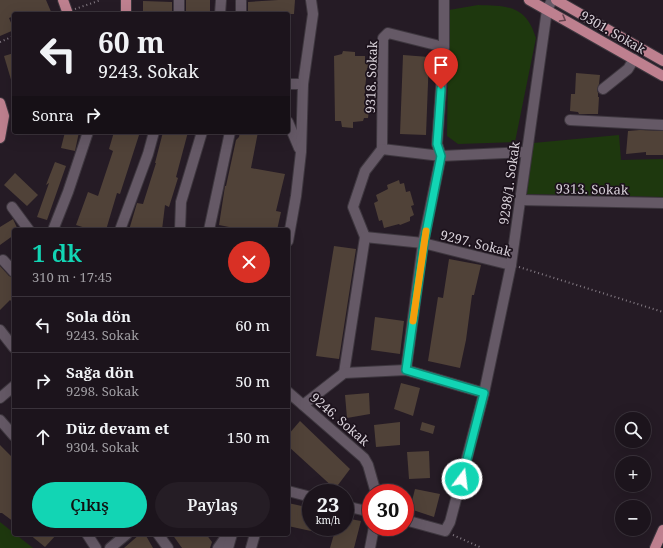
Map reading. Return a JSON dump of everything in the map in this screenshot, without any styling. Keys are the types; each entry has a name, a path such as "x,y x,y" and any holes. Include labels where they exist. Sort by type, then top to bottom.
{"main road":[{"path":"63,0 67,12"},
{"path":"126,0 126,12"},
{"name":"9301. Sokak","path":"529,0 663,76"},
{"name":"9301. Sokak","path":"556,0 663,61"},
{"path":"0,103 4,116 0,138"},
{"path":"655,548 663,530"}],"street":[{"path":"179,0 179,12"},
{"path":"220,12 221,0"},
{"path":"311,0 313,14"},
{"path":"290,230 296,196 301,152 303,84 313,14 319,0"},
{"path":"406,370 424,243 441,156 437,144 444,47 444,0"},
{"name":"9298/1. Sokak","path":"445,531 450,522 484,393 511,265 547,10 552,0"},
{"path":"241,1 241,12"},
{"name":"9318. Sokak","path":"382,149 383,38 388,32 436,45"},
{"path":"603,90 628,69 634,59"},
{"path":"290,84 303,84"},
{"path":"570,120 663,125"},
{"path":"290,127 301,152"},
{"path":"54,228 68,192 87,134"},
{"path":"121,228 148,154 153,134"},
{"path":"180,228 181,202 201,134"},
{"path":"209,228 230,134"},
{"path":"344,373 365,237 353,207 365,171 382,149 441,156 526,152"},
{"name":"9313. Sokak","path":"520,200 663,204"},
{"path":"12,207 28,228"},
{"name":"9297. Sokak","path":"365,237 424,243 511,265"},
{"path":"1,260 12,260"},
{"path":"1,260 12,270"},
{"path":"0,330 12,345"},
{"path":"303,405 344,373 406,370 484,393"},
{"path":"0,398 12,388"},
{"name":"9246. Sokak","path":"290,396 303,405 364,458 368,465 373,484"},
{"path":"1,424 12,434"},
{"path":"290,491 302,494"},
{"path":"414,522 445,531"},
{"path":"88,536 96,548"},
{"path":"110,548 125,536"},
{"path":"159,536 168,548"},
{"path":"251,548 254,536"},
{"path":"370,548 372,536"},
{"path":"218,548 227,539"}],"path":[{"path":"70,12 101,0"},
{"path":"0,42 12,37"},
{"name":"9297. Sokak","path":"511,265 663,312"},
{"path":"445,531 482,548"}],"green space":[{"path":"478,5 507,7 521,13 532,27 536,38 515,142 458,144 447,136 449,10"},
{"path":"619,135 621,160 663,159 663,197 527,194 533,143"},
{"path":"0,522 12,531 12,536 18,536 33,548 0,548"}],"building":[{"path":"0,0 46,0 51,12 12,12 12,17 9,18 12,25 12,31 0,36"},
{"path":"186,0 210,0 210,12 186,12"},
{"path":"295,0 294,14 290,14 290,12 248,12 248,2"},
{"path":"143,1 172,2 172,12 143,12"},
{"path":"343,51 355,52 355,56 365,56 365,60 370,60 370,67 367,68 365,90 365,110 369,110 368,118 364,118 363,121 353,122 353,128 342,127 341,121 335,121 334,56 342,54"},
{"path":"12,54 12,83 4,56"},
{"path":"403,55 429,57 426,135 400,134"},
{"path":"576,73 600,75 597,90 599,97 598,114 579,114 578,112 570,111 571,94 575,94"},
{"path":"628,131 663,131 663,155 646,155 646,152 626,154"},
{"path":"64,134 79,134 75,151 61,148"},
{"path":"113,134 139,134 120,194 117,193 107,228 86,228 76,225 88,192 98,196 113,151 109,149"},
{"path":"162,134 187,134 176,177 178,178 169,207 165,205 162,228 130,228 137,203 143,204"},
{"path":"240,134 258,134 251,168 285,174 276,211 281,212 277,228 234,228 219,225 225,186 236,140"},
{"path":"55,162 66,166 47,220 37,217 49,183 46,185"},
{"path":"15,173 38,195 27,206 4,185"},
{"path":"399,180 400,184 404,183 406,192 410,191 414,205 411,206 414,215 410,217 410,221 400,225 384,228 382,220 379,221 374,203 378,201 376,195 388,189 387,185"},
{"path":"13,219 17,228 12,228 12,236 0,245 0,227"},
{"path":"334,246 356,249 339,359 316,356"},
{"path":"449,259 481,265 474,295 472,295 466,340 460,368 428,361 438,297 443,298"},
{"path":"0,266 12,277 12,302 10,300 0,310"},
{"path":"375,317 404,321 400,354 371,350"},
{"path":"401,383 420,388 413,416 394,409"},
{"path":"369,393 370,414 347,418 345,395"},
{"path":"300,421 350,469 339,484 330,484 290,448 290,433"},
{"path":"400,422 400,445 376,447 374,425"},
{"path":"422,422 435,426 433,434 420,430"},
{"path":"0,445 12,457 12,520 0,513"},
{"path":"429,451 430,478 409,479 407,452"},
{"path":"415,489 440,494 434,517 414,510"},
{"path":"290,503 302,506 302,529 290,526"},
{"path":"354,520 361,521 354,548 330,548 333,536 354,536"},
{"path":"31,536 55,536 45,547"},
{"path":"138,536 146,536 153,548 124,548"},
{"path":"173,536 208,536 212,542 210,548 182,548"}],"slow traffic":[{"path":"413,321 426,231"}],"route":[{"path":"441,89 437,144 441,156 424,243 406,370 484,393 462,479"}]}
